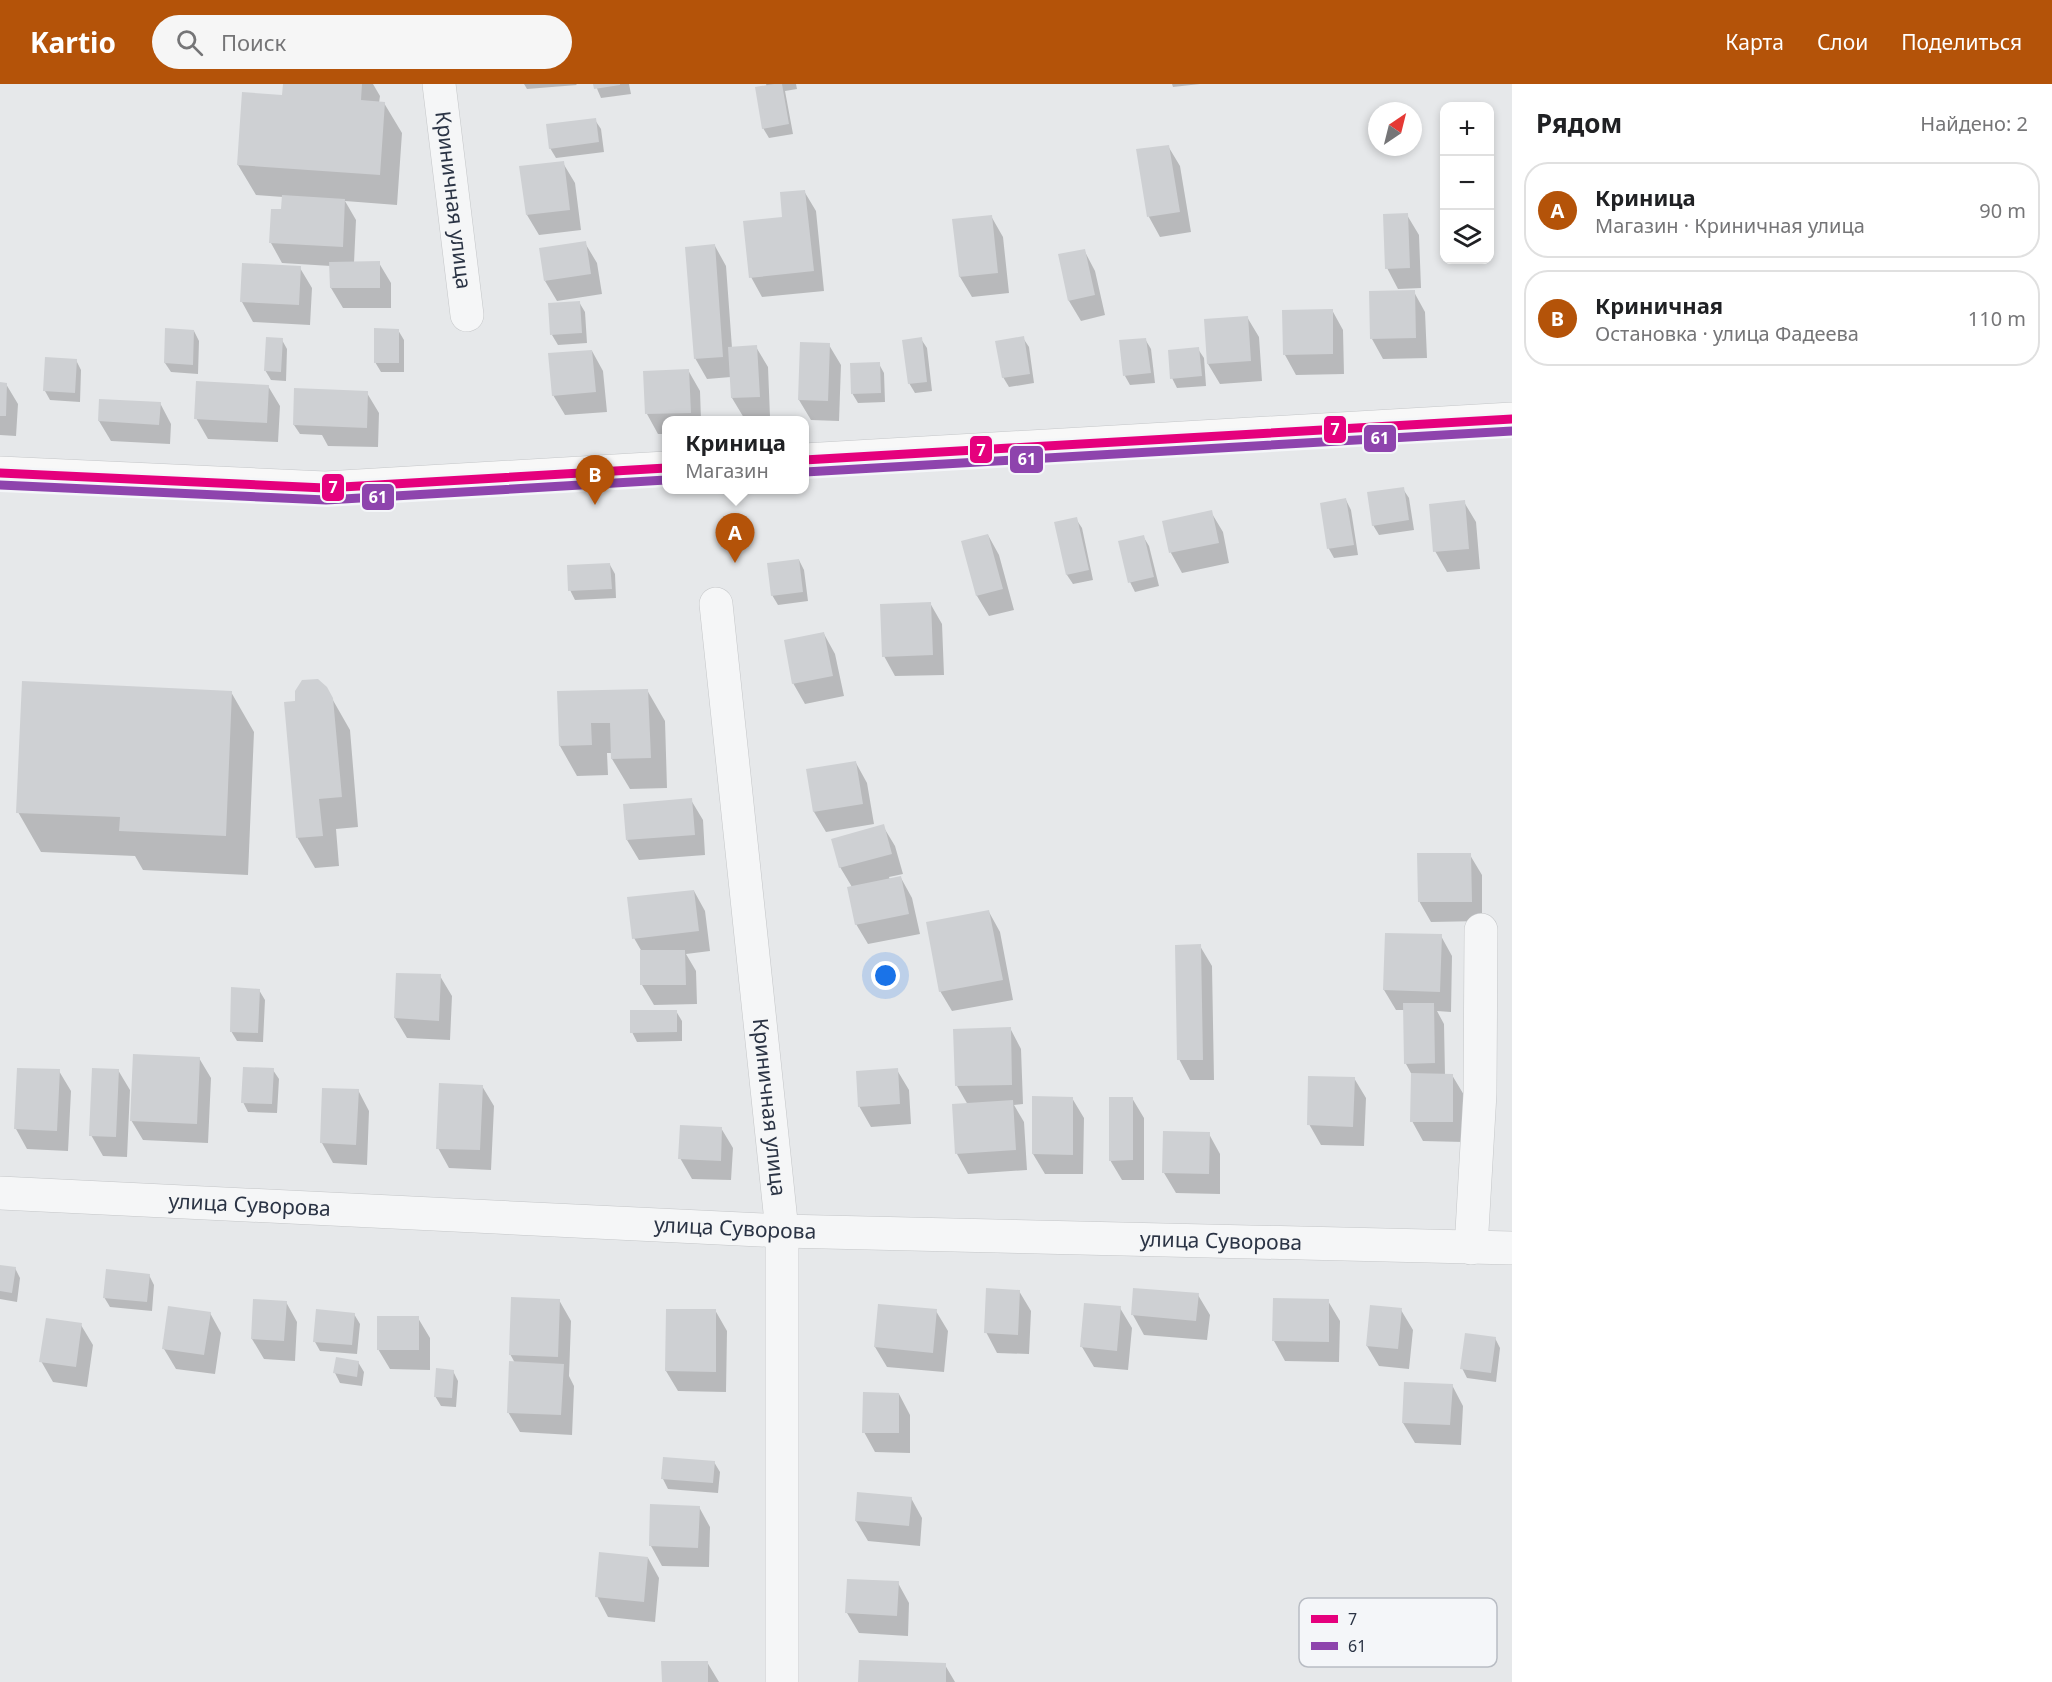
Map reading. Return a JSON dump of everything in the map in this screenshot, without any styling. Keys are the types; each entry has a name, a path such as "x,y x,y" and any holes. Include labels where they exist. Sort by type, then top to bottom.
{"main road":[{"path":"809,460 1512,419"},
{"path":"0,474 325,488 662,468"}],"street":[{"name":"Криничная улица","path":"439,84 467,315"},
{"name":"Криничная улица","path":"716,604 782,1231 782,1682"},
{"path":"1471,1248 1480,1093 1481,930"},
{"name":"улица Суворова","path":"0,1193 782,1231 1512,1248"}],"building":[{"path":"283,84 362,84 361,100 385,102 380,175 237,165 242,92 282,95"},
{"path":"593,84 620,84 620,85 594,89"},
{"path":"782,84 789,124 762,129 755,87"},
{"path":"596,118 599,142 549,149 546,124"},
{"path":"1169,145 1180,212 1147,217 1136,149"},
{"path":"564,161 570,210 526,215 519,166"},
{"path":"805,190 814,271 749,278 743,221 782,217 780,192"},
{"path":"282,195 345,199 343,247 269,243 271,209 281,209"},
{"path":"1408,213 1410,268 1385,269 1383,214"},
{"path":"992,215 998,273 959,277 952,219"},
{"path":"586,241 591,274 544,281 539,248"},
{"path":"715,244 723,357 694,359 685,247"},
{"path":"1085,249 1095,295 1068,301 1058,254"},
{"path":"380,261 380,288 330,288 329,262"},
{"path":"242,263 301,266 299,305 240,302"},
{"path":"1415,290 1416,338 1370,339 1369,291"},
{"path":"580,301 582,333 550,335 548,303"},
{"path":"1333,309 1333,354 1283,355 1282,310"},
{"path":"1248,316 1251,361 1207,364 1204,319"},
{"path":"165,328 194,330 193,365 164,363"},
{"path":"374,328 399,329 399,363 374,363"},
{"path":"1024,336 1030,374 1002,378 995,341"},
{"path":"266,337 283,338 281,372 264,371"},
{"path":"922,337 927,382 908,384 902,340"},
{"path":"1146,338 1151,373 1123,376 1119,340"},
{"path":"800,342 830,343 828,401 798,400"},
{"path":"757,345 760,397 731,398 728,347"},
{"path":"1199,347 1202,376 1170,379 1168,350"},
{"path":"592,350 596,392 552,396 548,353"},
{"path":"45,357 77,359 75,393 43,391"},
{"path":"880,362 881,393 851,394 850,363"},
{"path":"689,369 691,413 645,414 643,371"},
{"path":"196,381 269,385 267,423 194,419"},
{"path":"0,382 7,383 6,416 0,416"},
{"path":"294,388 368,391 367,428 293,425"},
{"path":"99,399 161,402 159,425 98,421"},
{"path":"1404,487 1409,520 1372,526 1367,492"},
{"path":"1346,498 1354,545 1327,549 1320,503"},
{"path":"1465,500 1469,549 1433,552 1429,504"},
{"path":"1212,510 1219,543 1169,553 1162,521"},
{"path":"1077,517 1089,570 1066,575 1054,522"},
{"path":"988,534 1003,589 976,596 961,541"},
{"path":"1144,535 1154,577 1128,583 1118,541"},
{"path":"799,559 803,592 771,596 767,563"},
{"path":"610,563 612,589 568,591 567,565"},
{"path":"931,602 933,655 882,657 880,604"},
{"path":"824,632 833,676 792,684 784,640"},
{"path":"318,679 327,687 333,698 342,797 319,799 323,836 296,838 284,702 295,701 295,691 302,680"},
{"path":"22,681 232,691 226,836 119,831 120,817 16,813"},
{"path":"648,689 651,758 611,759 610,723 591,723 592,745 559,746 557,691"},
{"path":"856,761 863,804 813,812 806,769"},
{"path":"692,798 695,835 626,840 623,804"},
{"path":"884,824 892,854 839,868 831,839"},
{"path":"1417,853 1471,853 1472,902 1418,902"},
{"path":"901,876 909,914 855,925 847,887"},
{"path":"694,890 699,931 632,939 627,897"},
{"path":"989,910 1003,980 939,992 926,922"},
{"path":"1385,933 1442,934 1440,992 1383,990"},
{"path":"1201,944 1203,1060 1177,1060 1175,945"},
{"path":"640,950 685,950 686,985 640,985"},
{"path":"396,973 441,974 439,1021 394,1018"},
{"path":"231,987 260,989 258,1033 230,1032"},
{"path":"1403,1003 1434,1003 1435,1063 1404,1064"},
{"path":"630,1010 677,1010 677,1032 630,1033"},
{"path":"1011,1027 1012,1085 955,1086 953,1029"},
{"path":"133,1054 200,1057 197,1124 130,1121"},
{"path":"243,1067 274,1068 272,1104 241,1103"},
{"path":"17,1068 60,1069 57,1131 14,1129"},
{"path":"92,1068 119,1069 116,1137 89,1136"},
{"path":"898,1068 900,1104 858,1107 856,1071"},
{"path":"1411,1073 1453,1074 1453,1122 1410,1122"},
{"path":"1308,1076 1355,1077 1353,1127 1307,1125"},
{"path":"439,1083 483,1085 480,1150 436,1149"},
{"path":"322,1088 359,1089 356,1145 320,1143"},
{"path":"1032,1096 1073,1097 1073,1155 1032,1154"},
{"path":"1109,1097 1133,1097 1133,1160 1109,1161"},
{"path":"1013,1100 1016,1150 955,1154 952,1104"},
{"path":"680,1125 722,1127 721,1161 678,1159"},
{"path":"1163,1131 1210,1132 1209,1174 1162,1173"},
{"path":"0,1265 16,1267 12,1293 0,1291"},
{"path":"106,1269 150,1274 147,1302 103,1298"},
{"path":"986,1288 1020,1290 1018,1335 984,1333"},
{"path":"1133,1288 1199,1293 1196,1321 1131,1315"},
{"path":"511,1297 560,1299 558,1357 509,1355"},
{"path":"1273,1298 1329,1299 1329,1342 1272,1341"},
{"path":"253,1299 287,1301 284,1341 251,1339"},
{"path":"1084,1303 1121,1306 1117,1351 1080,1347"},
{"path":"878,1304 937,1309 933,1353 874,1347"},
{"path":"1370,1305 1402,1308 1398,1349 1366,1346"},
{"path":"168,1306 211,1312 204,1355 162,1349"},
{"path":"316,1309 355,1313 352,1345 313,1342"},
{"path":"666,1309 716,1309 716,1372 665,1371"},
{"path":"377,1316 419,1316 419,1350 377,1350"},
{"path":"46,1318 82,1323 76,1367 39,1362"},
{"path":"1465,1333 1496,1337 1491,1373 1460,1369"},
{"path":"336,1357 359,1361 357,1377 333,1373"},
{"path":"509,1361 564,1364 561,1415 507,1413"},
{"path":"436,1368 454,1370 452,1398 434,1397"},
{"path":"1404,1382 1453,1384 1450,1425 1402,1423"},
{"path":"863,1392 899,1393 899,1433 862,1433"},
{"path":"663,1457 715,1461 713,1483 661,1479"},
{"path":"857,1492 912,1497 909,1526 855,1521"},
{"path":"650,1504 700,1506 698,1548 649,1546"},
{"path":"599,1552 648,1557 644,1602 595,1597"},
{"path":"847,1579 899,1581 897,1616 845,1613"},
{"path":"859,1660 946,1663 946,1682 858,1682"},
{"path":"661,1661 708,1661 708,1682 662,1682"}],"transit line":[{"name":"7","path":"809,460 1512,419"},
{"name":"61","path":"809,472 1512,431"},
{"name":"7","path":"0,473 325,488 662,468"},
{"name":"61","path":"0,485 326,500 662,480"}],"place":[{"name":"Криничная","path":"595,505"},
{"name":"Криница","path":"735,563"}]}
